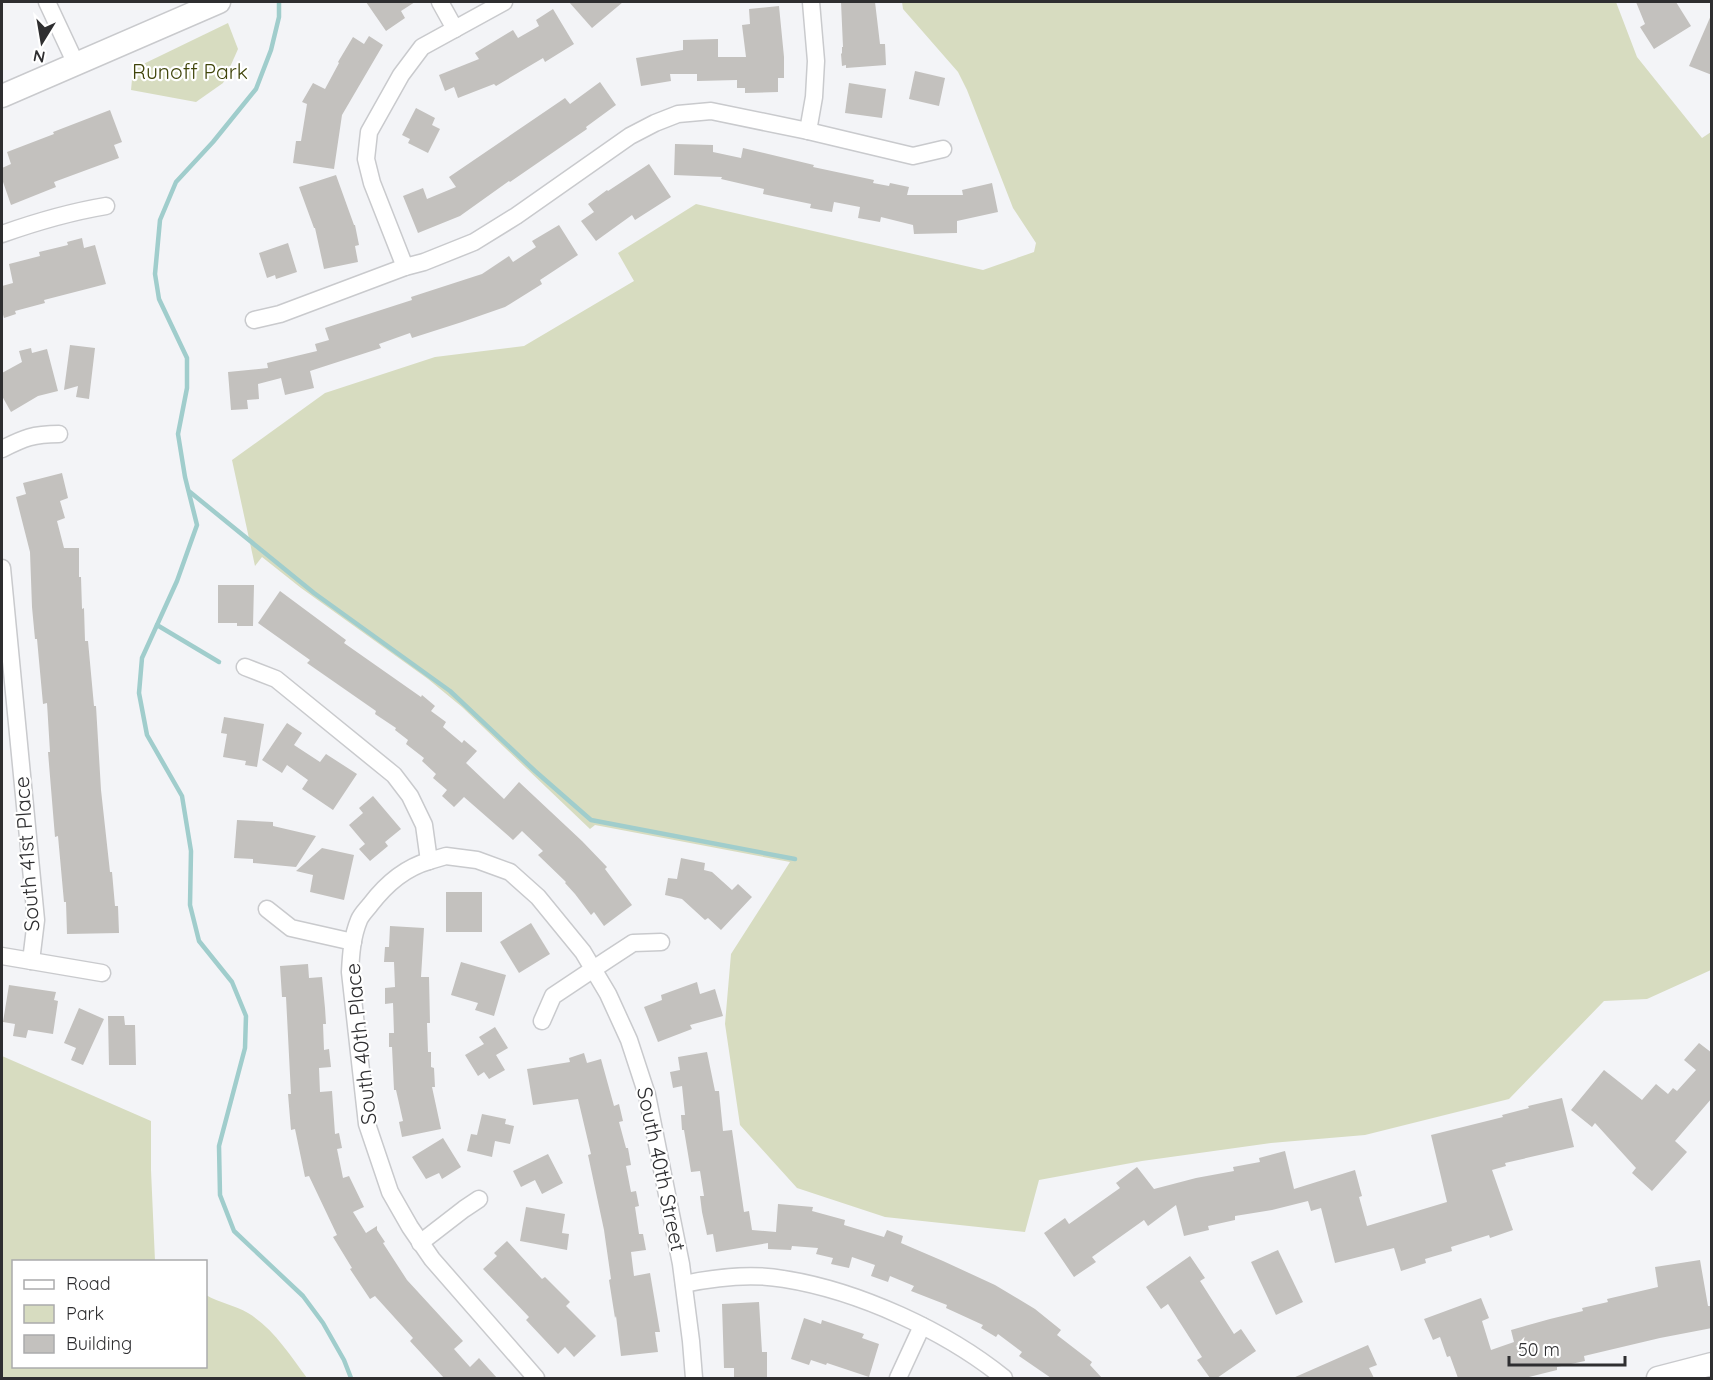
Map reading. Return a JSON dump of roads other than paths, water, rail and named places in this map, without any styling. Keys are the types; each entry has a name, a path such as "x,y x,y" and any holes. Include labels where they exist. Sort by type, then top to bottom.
{"street":[{"path":"47,2 76,64"},
{"path":"2,96 219,2"},
{"path":"440,2 455,29"},
{"path":"405,267 372,183 366,159 369,132 401,75 422,47 504,2"},
{"path":"808,130 814,98 816,61 811,2"},
{"path":"254,320 280,314 474,242 562,185 630,136 678,114 711,111 808,130 913,156 943,149"},
{"path":"2,234 60,215 106,206"},
{"path":"2,449 39,434 59,434"},
{"name":"South 41st Place","path":"2,568 36,920 31,961"},
{"path":"245,667 276,679 394,775 410,796 424,825 429,861"},
{"name":"South 40th Street","path":"429,861 446,856 477,860 510,872 538,897 583,952 608,994 629,1040 647,1095 679,1253 694,1378"},
{"name":"South 40th Place","path":"429,861 414,865 398,875 378,894 360,918 353,942 350,972 367,1124 390,1192 420,1243 536,1378"},
{"name":"South 40th Place","path":"267,909 291,928 353,942"},
{"path":"543,1021 553,996 593,969 633,943 661,942"},
{"path":"2,956 102,973"},
{"path":"420,1243 479,1199"},
{"path":"684,1284 734,1277 783,1279 822,1287 871,1304 922,1326 984,1362 1005,1378"},
{"path":"898,1378 922,1326"},
{"path":"1658,1378 1712,1364"}],"waterway":[{"path":"279,2 279,17 271,50 256,89 213,142 176,182 160,220 155,274 159,299 187,358 187,388 178,434 185,477 197,525 177,581 142,658 139,693 147,735 182,796 191,851 190,905 199,941 232,982 246,1016 245,1048 219,1146 220,1195 234,1231 303,1296 323,1323 344,1360 351,1378"},
{"path":"190,492 314,593 450,691 591,820 795,859"},
{"path":"157,625 219,662"}],"park label":[{"name":"Runoff Park","path":"190,72"}]}
